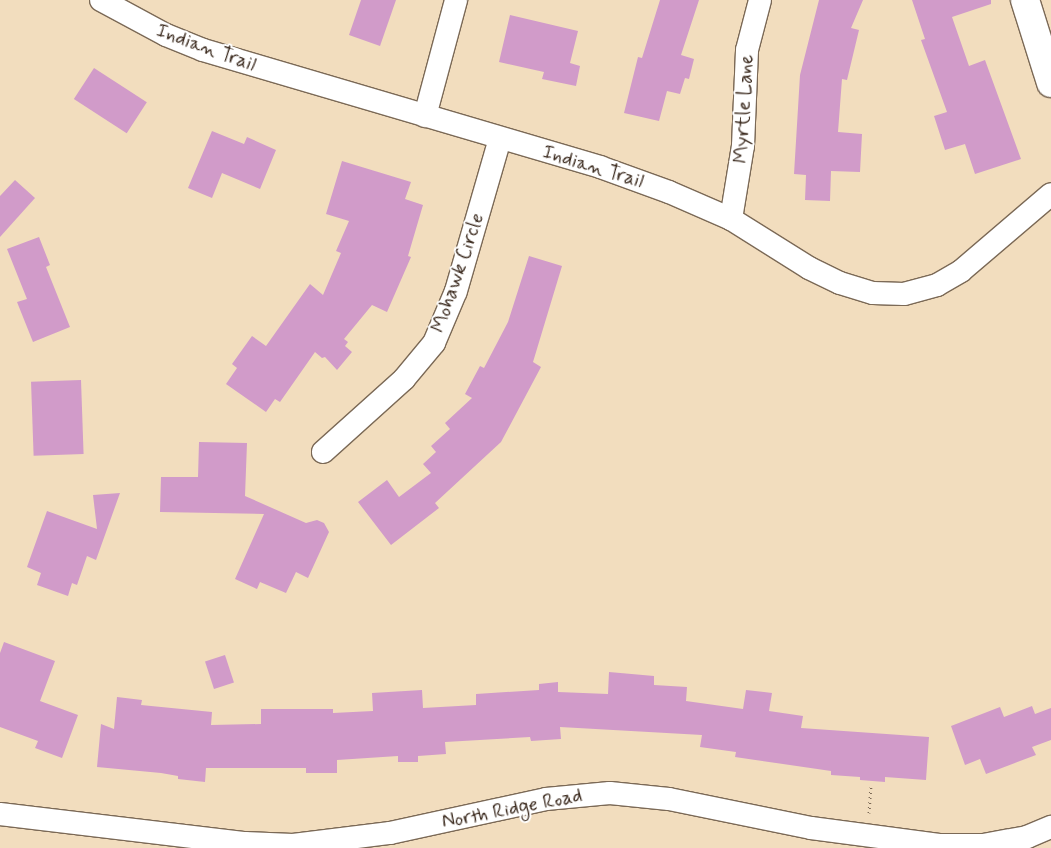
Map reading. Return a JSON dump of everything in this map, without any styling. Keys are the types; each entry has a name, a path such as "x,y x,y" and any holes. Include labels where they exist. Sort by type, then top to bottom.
{"street":[{"name":"Indian Trail","path":"101,0 126,7 166,36 203,50 600,167 731,219 777,250 840,283 873,292 904,294 937,285 961,271 1051,194"},
{"path":"425,116 456,0"},
{"name":"Myrtle Lane","path":"731,219 743,146 747,50 760,0"},
{"path":"1025,0 1051,83"},
{"name":"Mohawk Circle","path":"323,452 404,380 434,343 456,291 500,139"},
{"name":"North Ridge Road","path":"0,814 245,843 293,845 390,833 546,798 610,793 670,799 811,828 941,845 983,845 1027,837 1051,828"}],"building":[{"path":"361,0 396,0 380,46 349,35"},
{"path":"660,0 699,0 681,55 694,59 689,79 685,78 680,94 667,91 659,121 624,113 638,57 642,58"},
{"path":"819,0 863,0 851,28 859,30 847,80 842,79 838,132 862,134 860,172 831,171 830,201 805,200 806,175 794,174 800,75"},
{"path":"912,0 991,0 991,4 952,17 969,66 985,60 1021,159 975,174 965,144 945,150 934,116 947,112 921,40 925,39"},
{"path":"510,15 578,31 570,63 580,66 576,86 542,79 544,72 499,62"},
{"path":"94,68 147,102 127,133 74,99"},
{"path":"212,131 244,144 247,137 276,150 260,189 222,173 212,198 188,188"},
{"path":"342,161 411,182 405,199 423,205 408,256 411,257 387,312 372,305 344,339 348,342 345,346 352,352 337,370 325,357 322,358 315,352 280,402 275,399 266,412 226,384 237,368 232,364 252,336 266,346 310,284 323,295 341,253 336,251 349,221 326,214"},
{"path":"15,180 35,198 0,237 0,196"},
{"path":"39,237 50,265 46,267 70,327 33,342 17,302 27,299 7,249"},
{"path":"529,256 562,266 533,362 541,367 501,442 435,503 439,508 391,545 358,502 387,480 399,497 431,473 423,464 436,452 431,446 450,429 445,423 472,398 465,394 480,366 484,368 508,322"},
{"path":"81,380 84,454 34,456 31,382"},
{"path":"199,442 247,443 245,496 306,523 317,520 324,523 329,532 308,578 296,572 286,593 260,582 257,589 235,579 264,514 160,512 161,477 198,477"},
{"path":"120,493 96,560 87,556 77,585 72,583 68,596 37,585 41,573 27,567 47,511 97,529 93,495"},
{"path":"4,642 55,661 40,701 78,715 62,758 35,748 38,741 0,727 0,653"},
{"path":"225,655 234,683 214,689 205,661"},
{"path":"609,672 654,676 654,685 687,687 686,701 743,709 746,690 772,693 769,711 803,716 801,728 929,737 926,780 885,777 885,782 860,780 860,777 831,775 831,771 735,757 736,752 700,747 702,735 560,727 561,739 531,741 530,737 445,742 446,754 418,756 418,762 398,762 398,756 337,760 337,773 306,773 306,768 206,768 205,782 178,779 178,776 161,773 97,767 101,724 114,729 117,697 142,700 141,705 212,712 211,725 261,724 261,709 333,709 333,713 373,711 372,693 422,690 423,708 476,705 476,694 539,690 539,684 558,682 558,692 608,694"},
{"path":"1032,706 1035,714 1051,708 1051,740 1032,747 1036,755 986,774 980,759 965,765 951,726 1000,707 1004,717"}]}
